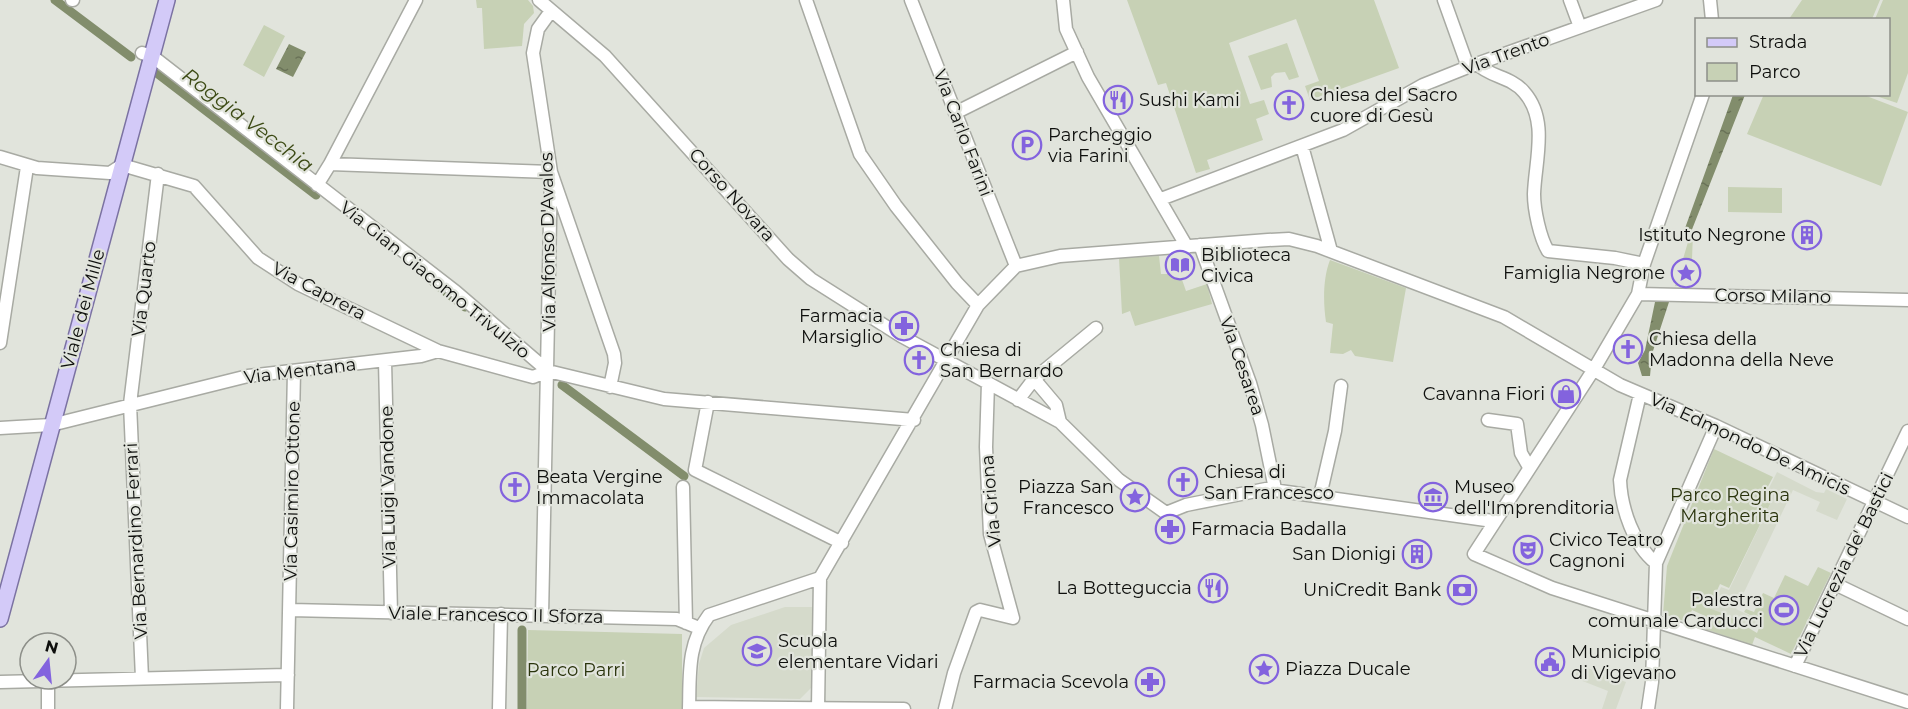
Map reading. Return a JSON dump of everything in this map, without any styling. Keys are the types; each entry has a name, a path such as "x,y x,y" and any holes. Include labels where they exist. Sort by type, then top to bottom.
{"main road":[{"name":"Viale dei Mille","path":"145,61 156,0"},
{"name":"Viale dei Mille","path":"0,579 46,425 145,61 167,0"},
{"name":"Viale dei Mille","path":"0,619 46,425"}],"street":[{"path":"317,185 416,0"},
{"path":"806,0 860,154 903,215 957,283 978,305"},
{"name":"Via Carlo Farini","path":"910,0 1016,266"},
{"name":"Via Cesarea","path":"1063,0 1066,29 1088,77 1161,199 1193,246 1250,383 1280,491"},
{"path":"1444,0 1473,66 1518,87 1536,112 1538,159 1534,201 1548,251 1615,258 1644,264"},
{"path":"1570,0 1580,27"},
{"name":"Via Trento","path":"1161,199 1343,130 1423,85 1656,0"},
{"path":"1710,0 1712,18"},
{"name":"Via Alfonso D'Avalos","path":"542,616 551,172 533,53 547,4"},
{"name":"Corso Novara","path":"547,4 605,56 788,259 810,279 902,336 1060,422"},
{"path":"955,113 1077,52"},
{"name":"Via Gian Giacomo Trivulzio","path":"145,61 317,185 456,291 548,372 572,375 610,387 664,399 914,420"},
{"path":"1701,96 1644,264 1638,294 1594,369 1474,554 1552,588 1908,702"},
{"path":"1302,146 1331,251"},
{"name":"Via Caprera","path":"0,157 27,167 116,169 158,174 194,186 258,258 298,284 438,351"},
{"path":"330,164 551,172 614,354 615,363 610,387"},
{"path":"0,343 27,167"},
{"name":"Via Quarto","path":"130,404 158,174"},
{"name":"Via Edmondo De Amicis","path":"1016,266 1060,256 1289,239 1331,251 1487,309 1640,394 1716,426 1908,517"},
{"path":"818,708 820,578 914,420 978,305 1016,266"},
{"name":"Corso Milano","path":"1638,294 1908,300"},
{"path":"1018,400 1034,379 1096,328"},
{"name":"Via Mentana","path":"0,428 46,425 248,376 385,361 438,351 533,377 548,372"},
{"name":"Via Luigi Vandone","path":"385,361 391,613"},
{"name":"Via Casimiro Ottone","path":"287,709 294,371"},
{"path":"1034,379 1056,405 1060,422 1119,480 1163,510 1231,495 1280,491 1494,521"},
{"name":"Via Griona","path":"945,709 976,612 980,610 1013,618 990,534 986,447 988,383"},
{"path":"1320,496 1336,424 1341,386"},
{"path":"1640,394 1620,480 1620,494 1641,549 1656,563"},
{"path":"708,402 695,470 842,543"},
{"name":"Via Bernardino Ferrari","path":"130,404 142,678"},
{"path":"1488,420 1518,424 1521,453 1529,467"},
{"path":"1648,709 1656,563 1716,426"},
{"name":"Via Lucrezia de' Bastici","path":"1795,666 1908,431"},
{"path":"683,487 686,623"},
{"path":"820,578 709,615 699,628 690,656 689,708 904,709"},
{"path":"1835,584 1908,620"},
{"name":"Viale Francesco II Sforza","path":"290,610 677,619 699,628"},
{"path":"499,709 501,614"},
{"path":"78,680 288,675"},
{"path":"0,682 18,682"},
{"path":"48,691 48,709"}],"shaded area":[{"path":"1777,472 1816,492 1824,493 1826,489 1847,499 1837,520 1816,511 1820,502 1793,490 1736,609 1759,620 1755,628 1711,609 1721,587 1729,590 1773,498 1766,494"},
{"name":"Scuola elementare Vidari","path":"785,607 813,607 811,688 800,699 696,697 699,664 704,648 731,625"},
{"path":"1579,665 1626,682 1616,709 1602,709 1608,691 1575,678"}],"green space":[{"path":"476,0 528,0 533,6 534,13 524,24 522,46 484,49 482,8 477,8"},
{"path":"1127,0 1374,0 1399,68 1310,100 1305,86 1319,81 1296,19 1229,43 1250,104 1264,100 1269,114 1256,119 1263,140 1207,160 1210,169 1196,173 1166,83 1158,85"},
{"path":"1802,0 1880,0 1872,18 1790,18"},
{"path":"1883,0 1908,0 1908,73 1897,103 1876,96 1890,96 1890,18 1875,18"},
{"path":"264,25 285,36 264,77 243,65"},
{"path":"1287,43 1299,77 1289,80 1285,72 1275,73 1271,77 1272,87 1261,90 1248,56"},
{"path":"1763,96 1867,96 1908,112 1881,186 1747,134"},
{"path":"1728,187 1782,188 1782,213 1728,212"},
{"path":"1691,232 1693,233 1691,286 1675,286"},
{"path":"1159,256 1161,274 1180,274 1186,291 1207,284 1212,304 1135,326 1130,311 1122,314 1119,258"},
{"path":"1330,260 1406,288 1393,362 1355,356 1351,350 1343,354 1330,353 1333,324 1326,322 1324,298"},
{"name":"Parco Regina Margherita","path":"1714,449 1773,477 1764,494 1773,498 1729,588 1720,584 1709,608 1727,615 1757,633 1762,621 1744,612 1746,609 1754,612 1763,593 1774,598 1785,575 1808,586 1818,567 1831,573 1791,654 1755,637 1752,645 1702,628 1705,616 1692,610 1687,622 1663,614 1667,566"},
{"name":"Parco Parri","path":"528,630 682,634 682,709 527,709"}],"water":[{"path":"289,44 306,52 293,77 276,69"},
{"path":"1733,96 1745,96 1691,232 1684,231"},
{"path":"1655,302 1669,302 1652,354 1650,376 1642,376 1638,363 1645,350"}],"waterway":[{"name":"Roggia Vecchia","path":"55,0 131,57"},
{"name":"Roggia Vecchia","path":"158,74 316,195"},
{"name":"Roggia Vecchia","path":"427,277 465,307"},
{"name":"Roggia Vecchia","path":"562,385 684,476"},
{"name":"Roggia Vecchia","path":"522,630 522,709"}],"place":[{"name":"Sushi Kami","path":"1118,100"},
{"name":"Chiesa del Sacro cuore di Gesù","path":"1289,105"},
{"name":"Parcheggio via Farini","path":"1027,145"},
{"name":"Istituto Negrone","path":"1807,235"},
{"name":"Biblioteca Civica","path":"1180,265"},
{"name":"Famiglia Negrone","path":"1686,273"},
{"name":"Farmacia Marsiglio","path":"904,326"},
{"name":"Chiesa della Madonna della Neve","path":"1628,349"},
{"name":"Chiesa di San Bernardo","path":"919,360"},
{"name":"Cavanna Fiori","path":"1566,394"},
{"name":"Chiesa di San Francesco","path":"1183,482"},
{"name":"Beata Vergine Immacolata","path":"515,487"},
{"name":"Piazza San Francesco","path":"1135,497"},
{"name":"Museo dell'Imprenditoria","path":"1433,497"},
{"name":"Farmacia Badalla","path":"1170,529"},
{"name":"Civico Teatro Cagnoni","path":"1528,550"},
{"name":"San Dionigi","path":"1417,554"},
{"name":"La Botteguccia","path":"1213,588"},
{"name":"UniCredit Bank","path":"1462,590"},
{"name":"Palestra comunale Carducci","path":"1784,610"},
{"name":"Scuola elementare Vidari","path":"757,651"},
{"name":"Municipio di Vigevano","path":"1550,662"},
{"name":"Piazza Ducale","path":"1264,669"},
{"name":"Farmacia Scevola","path":"1150,682"}]}
